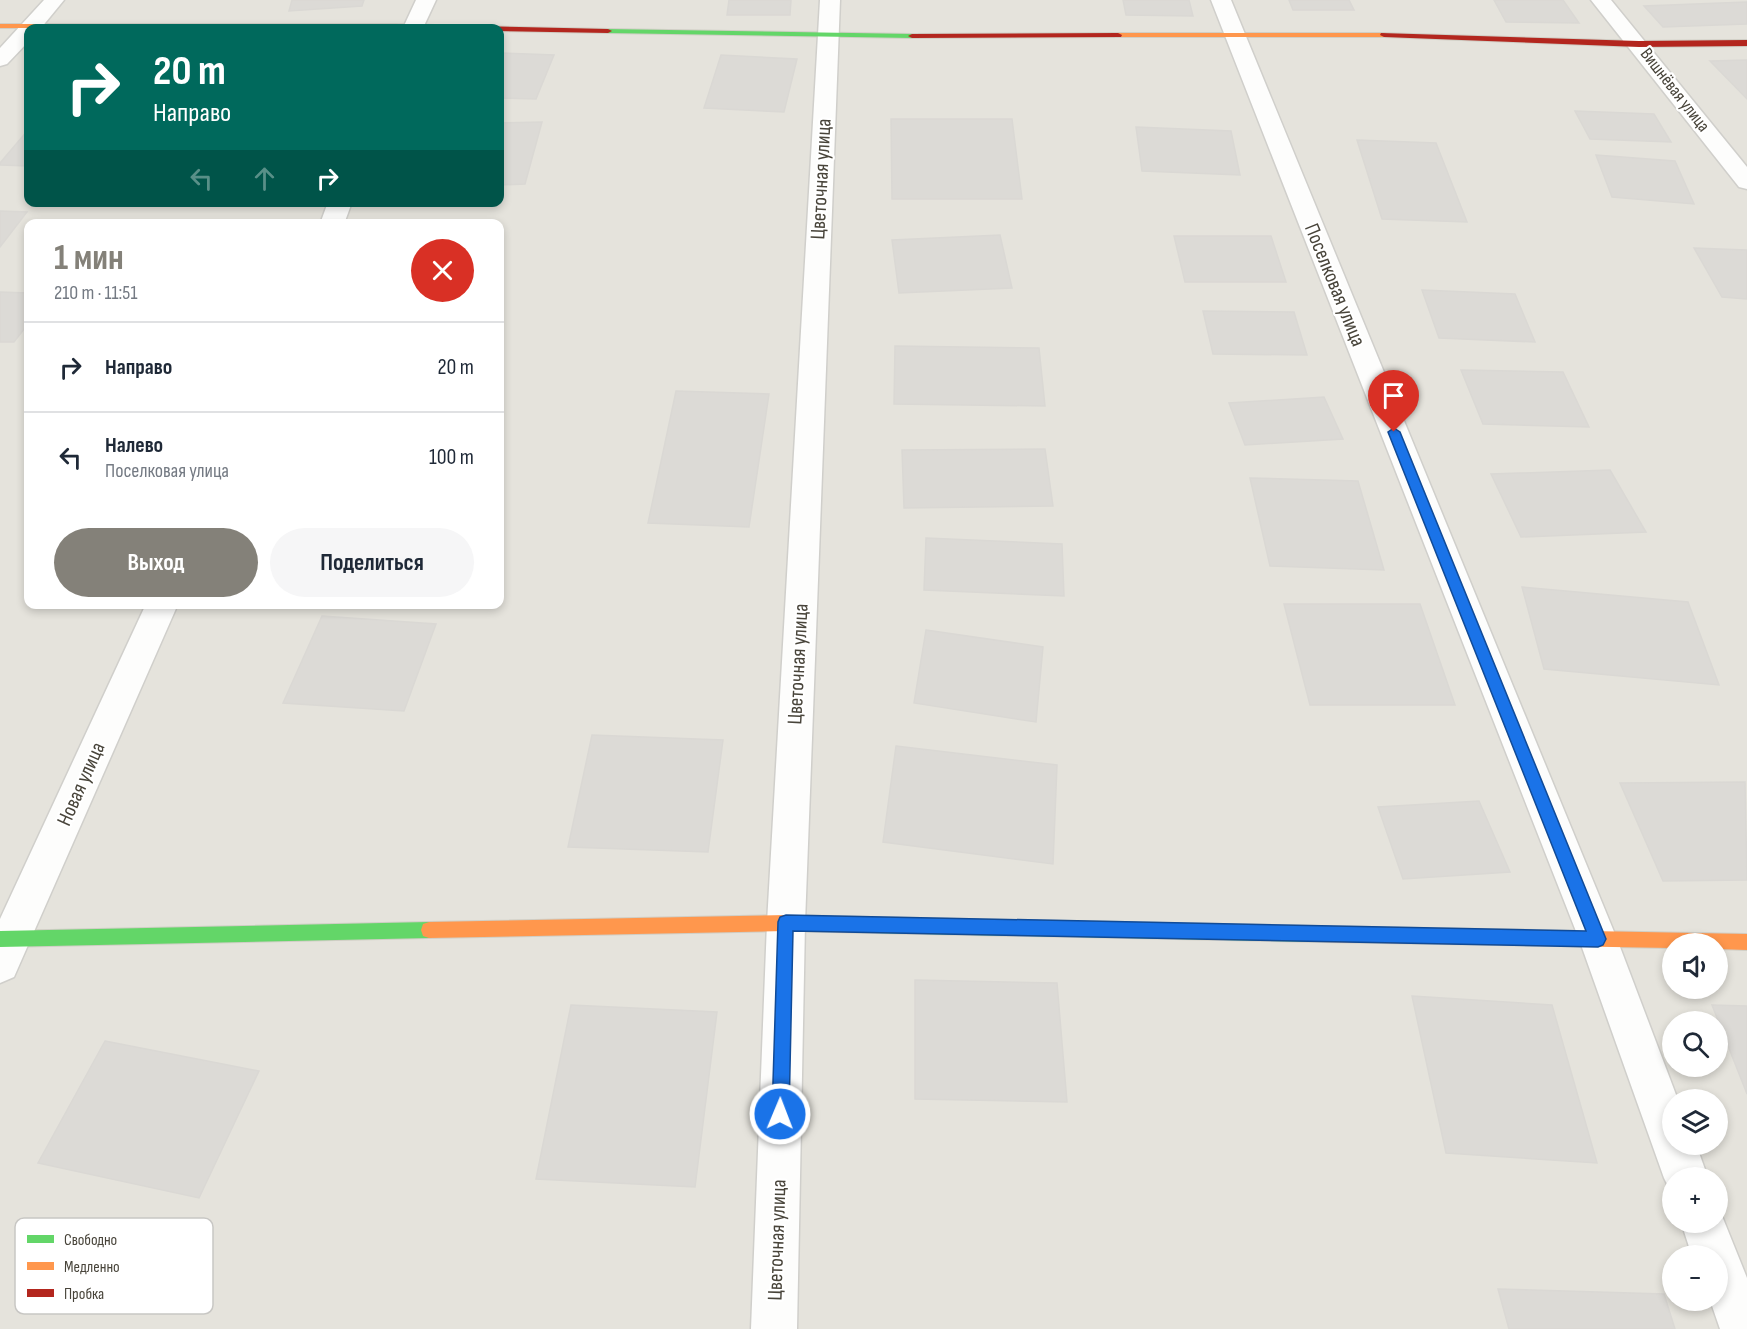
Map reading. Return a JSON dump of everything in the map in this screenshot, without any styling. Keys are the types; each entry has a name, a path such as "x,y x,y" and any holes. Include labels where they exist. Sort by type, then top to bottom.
{"street":[{"path":"34,24 54,0"},
{"path":"414,24 426,0"},
{"name":"Цветочная улица","path":"774,1329 786,922 830,0"},
{"name":"Поселковая улица","path":"1221,0 1598,939 1662,1113"},
{"name":"Вишнёвая улица","path":"1601,0 1639,44 1747,182"},
{"path":"0,26 24,28"},
{"path":"504,29 828,36 1404,35 1639,44 1747,43"},
{"path":"0,60 24,35"},
{"name":"Новая улица","path":"4,947 160,609"},
{"path":"4,947 786,922 1747,942"},
{"path":"1728,1288 1743,1329"}],"shaded area":[{"path":"0,0 1747,0 1747,1329 0,1329"}],"building":[{"path":"292,0 364,0 362,6 289,11"},
{"path":"729,0 791,0 790,15 727,15"},
{"path":"1123,0 1189,0 1193,16 1126,15"},
{"path":"1289,0 1349,0 1354,10 1293,10"},
{"path":"1494,0 1563,0 1579,23 1506,22"},
{"path":"1747,2 1747,24 1663,27 1644,6"},
{"path":"504,53 554,55 536,99 504,98"},
{"path":"721,55 797,59 784,112 704,108"},
{"path":"1747,60 1747,99 1710,61"},
{"path":"1575,111 1654,114 1671,142 1590,139"},
{"path":"891,119 1012,119 1022,199 892,199"},
{"path":"542,122 525,184 504,185 504,123"},
{"path":"1136,127 1231,131 1240,175 1142,171"},
{"path":"24,135 24,166 0,165"},
{"path":"1357,140 1436,143 1467,222 1382,219"},
{"path":"1596,155 1675,161 1694,204 1612,197"},
{"path":"0,211 27,212 0,247"},
{"path":"1000,235 1012,288 899,293 892,240"},
{"path":"1174,236 1271,236 1286,282 1185,282"},
{"path":"1694,248 1747,250 1747,299 1722,297"},
{"path":"1422,290 1515,294 1535,342 1439,338"},
{"path":"0,292 24,293 24,329 14,342 0,342"},
{"path":"1203,311 1294,312 1307,355 1213,354"},
{"path":"895,346 1039,348 1045,406 894,404"},
{"path":"1461,370 1563,372 1589,427 1483,424"},
{"path":"676,391 769,394 749,527 648,523"},
{"path":"1324,397 1343,439 1245,445 1229,403"},
{"path":"1045,449 1053,506 904,508 902,450"},
{"path":"1610,470 1646,532 1521,537 1491,474"},
{"path":"1250,478 1358,481 1384,570 1270,566"},
{"path":"926,538 1062,544 1064,596 924,590"},
{"path":"1522,587 1688,602 1719,685 1544,669"},
{"path":"1284,604 1420,604 1455,705 1310,705"},
{"path":"322,616 436,624 404,711 283,703"},
{"path":"926,630 1043,647 1036,722 914,703"},
{"path":"592,735 723,740 708,852 568,847"},
{"path":"896,746 1057,765 1053,864 883,842"},
{"path":"1745,782 1747,880 1663,881 1620,783"},
{"path":"1479,801 1510,872 1403,879 1378,807"},
{"path":"915,980 1057,983 1067,1102 915,1099"},
{"path":"1412,996 1552,1005 1597,1163 1446,1153"},
{"path":"571,1005 717,1012 695,1187 536,1179"},
{"path":"1712,1005 1747,1006 1747,1094 1728,1046 1728,1011 1714,1011"},
{"path":"105,1041 259,1071 199,1198 38,1163"},
{"path":"1498,1289 1662,1294 1662,1311 1669,1311 1675,1329 1509,1329"}],"traffic: fast":[{"path":"608,31 912,36"},
{"path":"875,925 1321,934"},
{"path":"0,939 429,930"}],"traffic: slow":[{"path":"0,26 24,26"},
{"path":"1118,35 1384,35"},
{"path":"429,930 786,923 875,925"},
{"path":"1321,934 1747,942"}],"traffic: jam":[{"path":"504,29 608,31"},
{"path":"912,36 1118,35"},
{"path":"1384,35 1639,44 1747,43"}],"route":[{"path":"780,1114 786,922 1598,939 1394,432"}]}
